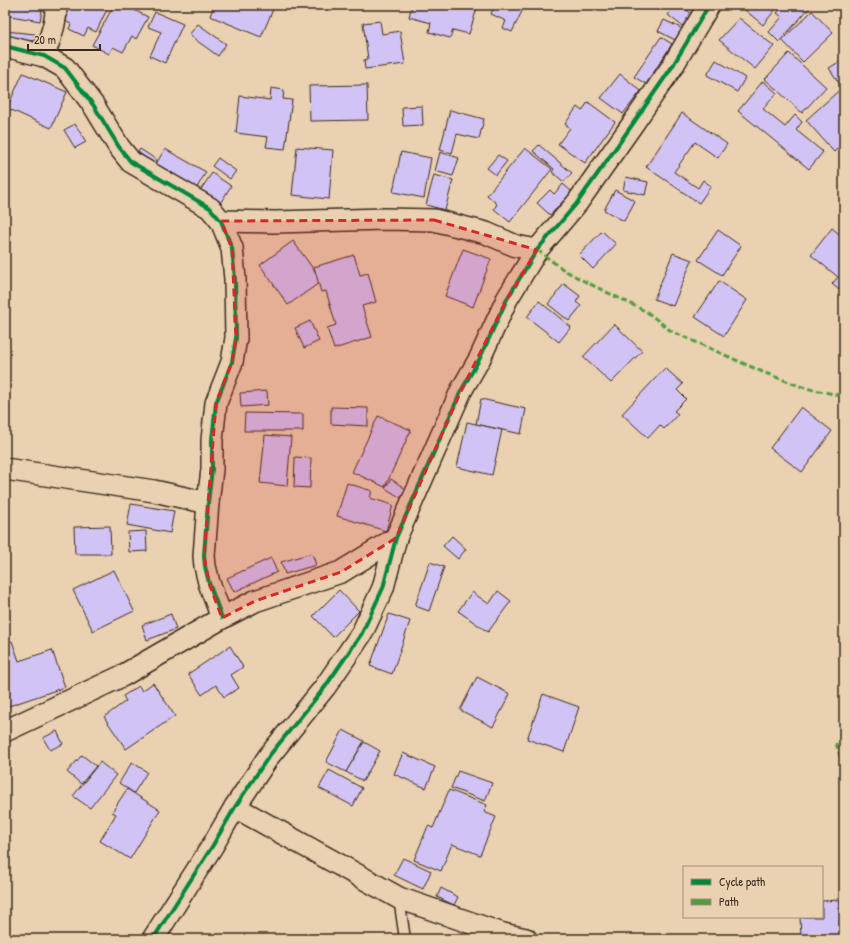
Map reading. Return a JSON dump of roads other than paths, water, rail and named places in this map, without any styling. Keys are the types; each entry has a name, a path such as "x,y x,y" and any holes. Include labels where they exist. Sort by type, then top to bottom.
{"street":[{"path":"44,56 51,34 56,5"},
{"path":"153,939 213,844 234,807 269,756 325,687 362,633 383,588 396,538 461,391 480,358 507,299 538,250 577,203 672,67 709,5"},
{"path":"5,46 44,56 65,68 79,85 104,122 118,147 131,162 210,208 221,220 232,248 235,279 236,338 232,362 221,386 216,403 204,556 211,588 222,618"},
{"path":"221,220 275,222 384,219 434,220 486,233 516,246 538,250"},
{"path":"5,469 154,491 208,503"},
{"path":"5,731 122,676 222,618 255,601 341,572 396,538"},
{"path":"234,807 399,898 503,934 526,939"}],"lane":[{"path":"399,898 405,939"}]}
